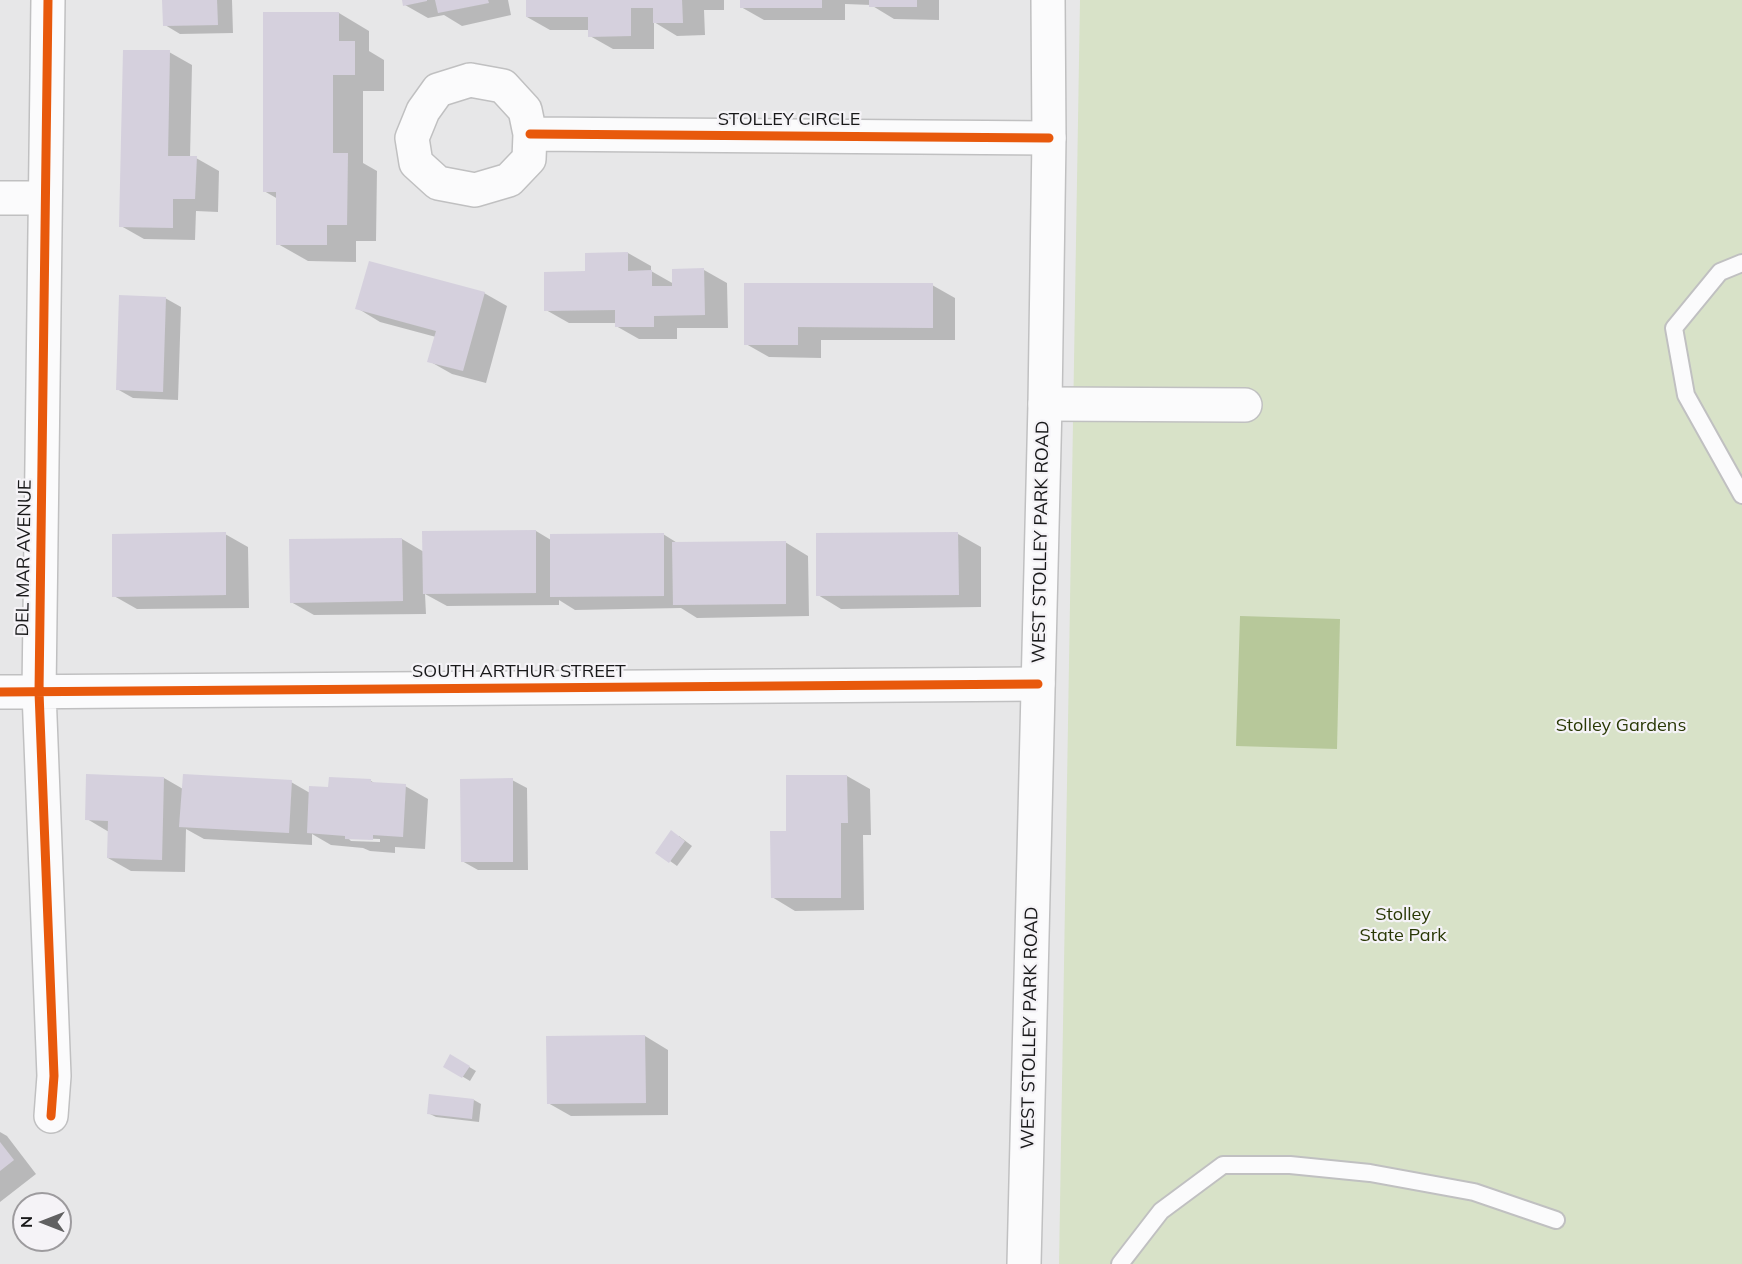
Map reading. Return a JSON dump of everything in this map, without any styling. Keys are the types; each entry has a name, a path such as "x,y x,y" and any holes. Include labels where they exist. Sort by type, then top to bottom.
{"street":[{"name":"DEL MAR AVENUE","path":"48,0 39,692 54,1076 51,1116"},
{"name":"WEST STOLLEY PARK ROAD","path":"1024,1264 1045,404 1049,138 1048,0"},
{"name":"STOLLEY CIRCLE","path":"530,134 1049,138"},
{"path":"0,198 45,198"},
{"path":"1045,404 1245,405"},
{"name":"SOUTH ARTHUR STREET","path":"0,692 1038,684"}],"lane":[{"path":"1742,263 1720,272 1674,328 1686,395 1742,495"},
{"path":"1120,1264 1120,1261 1161,1211 1222,1165 1290,1166 1370,1173 1474,1192 1556,1220"}],"green space":[{"name":"Stolley State Park","path":"1080,0 1742,0 1742,1264 1059,1264"}],"shaded area":[{"path":"1240,616 1340,619 1337,749 1236,746"}],"building":[{"path":"162,0 217,0 218,25 163,26"},
{"path":"402,0 427,0 427,1 403,6"},
{"path":"435,0 488,0 489,3 438,13"},
{"path":"526,0 682,0 683,23 653,23 653,8 631,8 631,36 588,37 588,17 526,17"},
{"path":"740,0 822,0 822,8 740,8"},
{"path":"869,0 917,0 917,7 869,7"},
{"path":"263,12 339,12 339,41 355,41 355,75 333,75 333,153 348,153 347,225 327,225 327,245 276,245 276,192 263,192"},
{"path":"123,50 170,50 168,156 197,156 195,199 173,199 173,228 119,227"},
{"path":"628,252 628,271 652,270 652,286 672,286 672,269 704,268 705,315 654,316 654,327 615,327 615,310 544,311 544,272 585,271 585,253"},
{"path":"369,261 485,292 463,371 427,362 436,331 355,309"},
{"path":"744,283 933,283 933,328 798,327 798,345 744,345"},
{"path":"119,295 166,297 163,392 116,390"},
{"path":"536,530 536,593 423,594 422,531"},
{"path":"226,532 226,595 112,597 112,534"},
{"path":"958,532 959,595 816,596 816,533"},
{"path":"664,533 664,596 550,597 550,534"},
{"path":"402,538 403,601 290,603 289,539"},
{"path":"786,541 786,604 673,605 672,542"},
{"path":"86,774 164,777 162,860 107,858 108,821 85,820"},
{"path":"183,774 292,780 289,833 179,827"},
{"path":"786,775 847,775 848,823 841,823 841,898 771,898 770,831 786,831"},
{"path":"329,777 371,779 371,782 406,784 403,837 373,835 373,840 345,839 345,836 307,833 309,786 328,787"},
{"path":"513,778 513,862 461,862 460,779"},
{"path":"671,830 685,841 669,863 655,853"},
{"path":"645,1035 646,1103 547,1104 546,1036"},
{"path":"450,1054 470,1066 462,1078 443,1067"},
{"path":"429,1094 474,1099 472,1119 427,1114"},
{"path":"0,1142 14,1160 0,1171"}],"cycle path":[{"path":"48,0 39,692 54,1076 51,1116"},
{"path":"530,134 1049,138"},
{"path":"0,692 1038,684"}],"park label":[{"name":"Stolley Gardens","path":"1621,726"}]}
